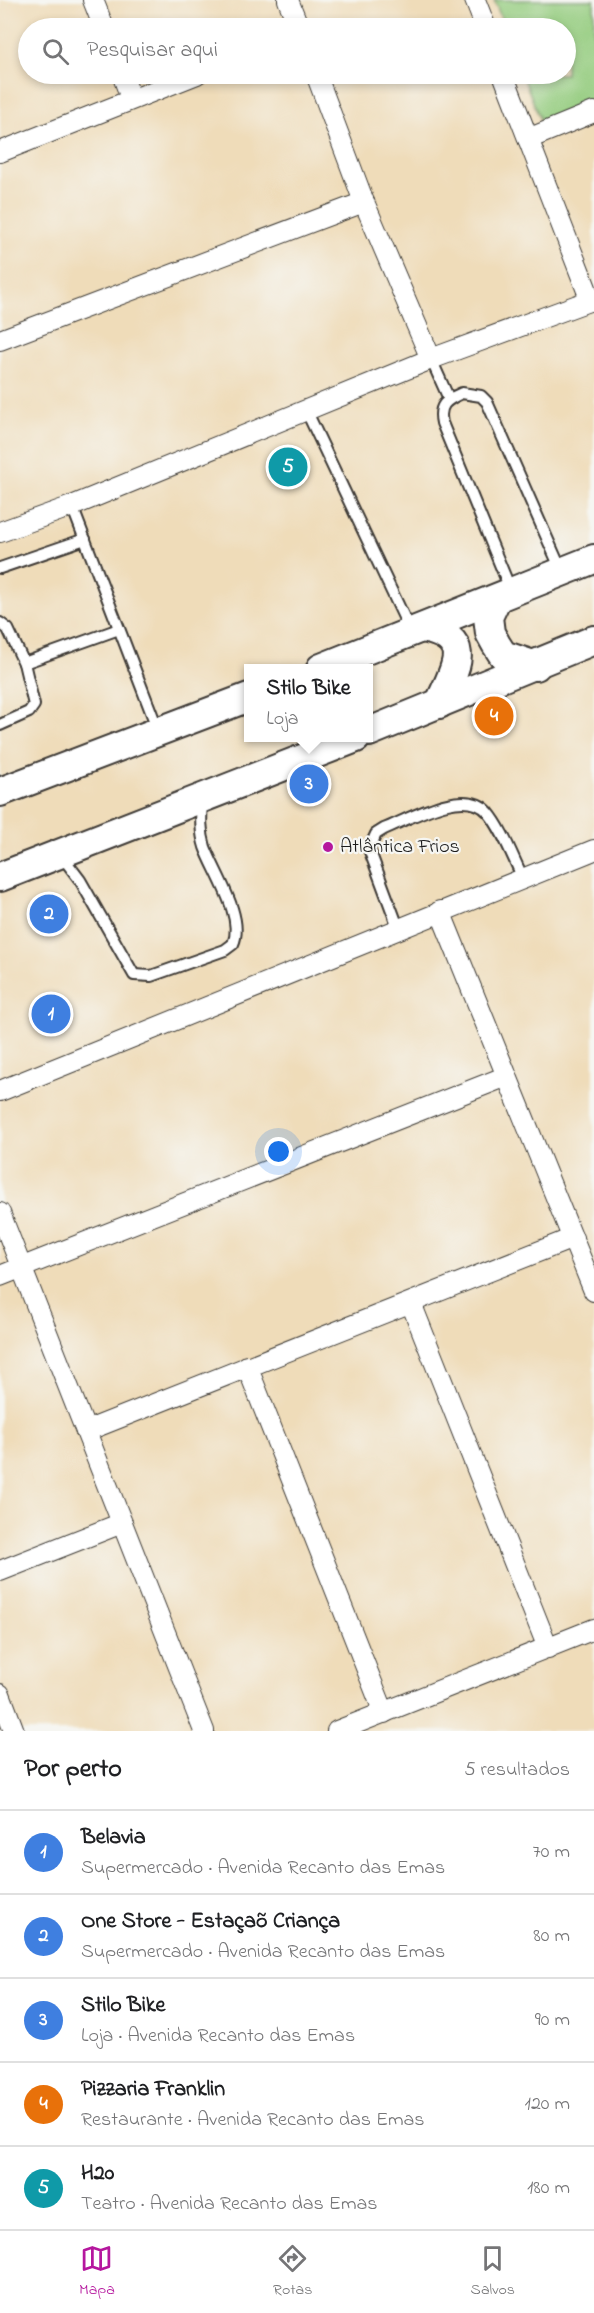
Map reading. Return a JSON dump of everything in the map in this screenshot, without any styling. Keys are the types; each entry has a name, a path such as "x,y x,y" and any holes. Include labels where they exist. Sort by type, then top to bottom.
{"main road":[{"path":"333,664 594,559"},
{"path":"504,596 488,617 490,633 503,655 536,666"},
{"path":"418,630 443,632 457,648 458,664 439,704"},
{"path":"373,730 593,642"},
{"path":"0,792 244,699"},
{"path":"0,877 346,742"}],"street":[{"path":"93,0 100,18"},
{"path":"288,0 295,18"},
{"path":"475,0 482,18"},
{"path":"126,84 131,98"},
{"path":"0,152 170,84"},
{"path":"320,84 364,202 431,359"},
{"path":"0,532 72,506 431,359 592,300 507,84"},
{"path":"528,139 594,112"},
{"path":"0,340 364,202"},
{"path":"0,1090 398,927 594,850"},
{"path":"440,911 594,1291"},
{"path":"0,1276 507,1076"},
{"path":"0,1213 204,1731"},
{"path":"87,1431 573,1238"},
{"path":"411,1303 548,1648"},
{"path":"246,1366 384,1713"},
{"path":"0,1571 122,1523"},
{"path":"337,1731 594,1629"},
{"path":"0,1694 14,1731"}],"lane":[{"path":"431,359 449,399"},
{"path":"504,596 442,423 440,412 449,399 471,393 481,396 487,402 562,572"},
{"path":"306,410 418,630"},
{"path":"72,506 159,732"},
{"path":"0,568 85,539"},
{"path":"0,623 8,629 24,663 34,705 29,712 0,725"},
{"path":"24,663 119,629"},
{"path":"60,853 80,880 134,975 151,976 225,950 233,944 237,926 205,846 201,820 202,799"},
{"path":"398,927 369,849 376,834 384,829 456,801 477,804 488,812 524,878"}],"green space":[{"path":"494,0 594,0 594,100 542,124 526,84 576,84 576,18 501,18"}],"place":[{"name":"H20","path":"288,467"},
{"name":"Pizzaria Franklin","path":"494,716"},
{"name":"Stilo Bike","path":"309,784"},
{"name":"Atlântica Frios","path":"328,847"},
{"name":"One Store - Estaçaõ Criança","path":"49,914"},
{"name":"Belavia","path":"51,1014"}]}
